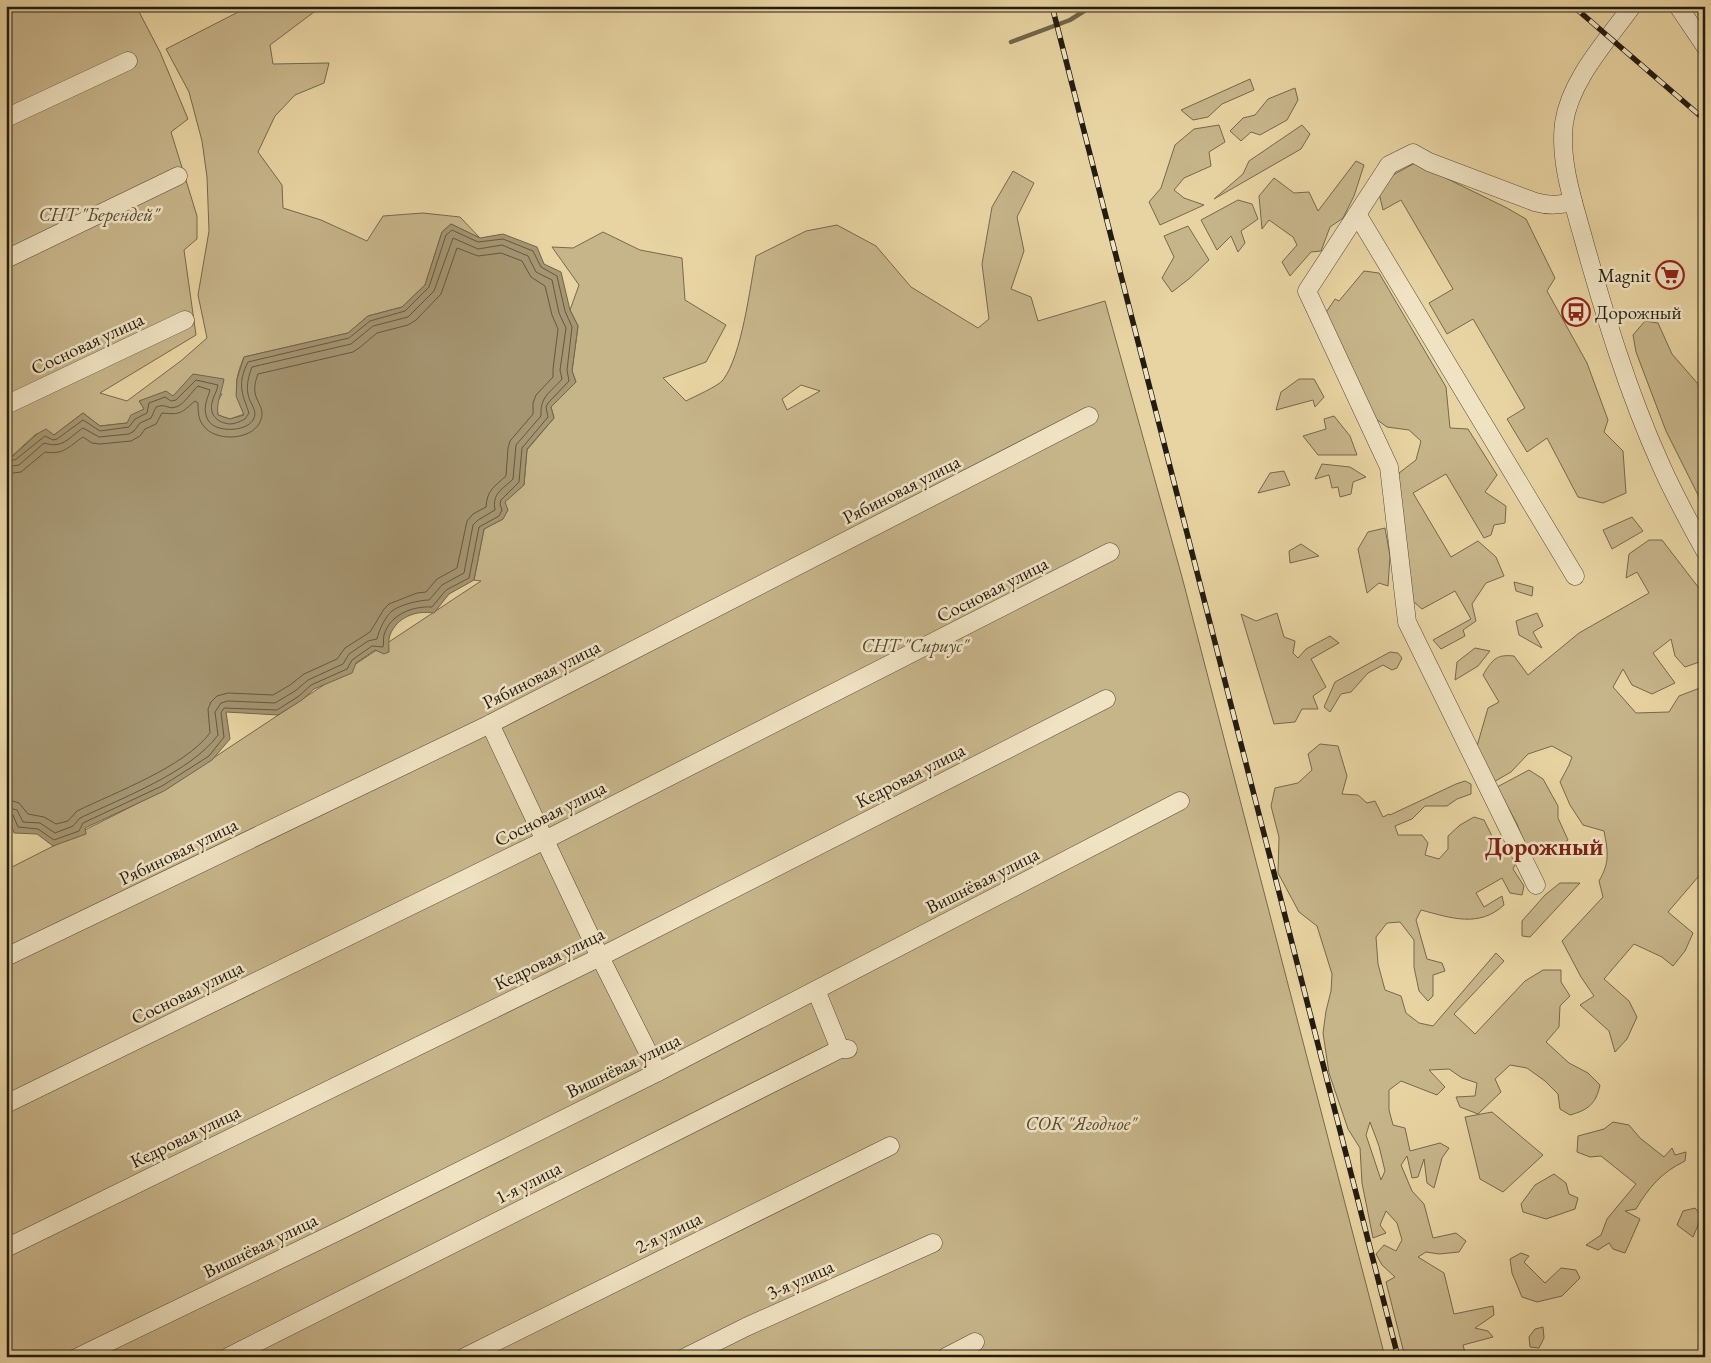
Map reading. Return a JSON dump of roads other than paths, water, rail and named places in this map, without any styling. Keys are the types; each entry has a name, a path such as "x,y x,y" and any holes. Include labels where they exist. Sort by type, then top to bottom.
{"street":[{"path":"1632,6 1581,77 1570,99 1564,123 1563,146 1566,171 1592,271 1638,409 1659,463 1705,551"},
{"path":"1678,6 1705,46"},
{"path":"6,118 128,61"},
{"path":"1536,886 1407,622 1389,467 1307,291 1389,165 1413,153 1429,162 1535,202 1561,205 1574,202"},
{"path":"6,259 178,176"},
{"path":"1357,214 1574,576"},
{"name":"Сосновая улица","path":"6,405 185,320"},
{"name":"Рябиновая улица","path":"6,957 490,724 1089,416"},
{"name":"Сосновая улица","path":"6,1104 545,840 1110,552"},
{"name":"Кедровая улица","path":"6,1248 600,957 1106,699"},
{"path":"490,724 600,957 658,1072"},
{"name":"Вишнёвая улица","path":"78,1357 658,1072 1180,801"},
{"name":"1-я улица","path":"228,1357 844,1049 816,990"},
{"name":"2-я улица","path":"465,1357 890,1146"},
{"name":"3-я улица","path":"686,1357 746,1326 933,1243"},
{"path":"946,1357 975,1342"}],"water":[{"path":"451,224 480,238 503,234 537,247 544,264 561,272 570,310 578,326 572,371 576,382 551,407 554,418 527,449 524,485 505,502 508,510 503,519 484,529 474,580 449,594 434,613 414,614 402,619 390,635 389,652 384,654 375,650 356,663 352,673 314,689 302,700 278,715 226,712 230,739 212,760 164,791 85,828 86,834 53,846 37,834 14,833 9,819 6,818 6,455 13,456 37,434 46,429 54,435 83,413 100,426 127,423 131,415 144,409 139,401 166,391 173,396 193,374 224,379 218,401 218,415 230,419 244,415 236,396 237,379 244,357 348,333 368,316 402,307 425,285 442,232"}],"waterway":[{"path":"1011,42 1070,20 1092,6"}],"railway":[{"path":"1052,6 1398,1357"},
{"path":"1573,6 1705,120"}],"place":[{"name":"Magnit","path":"1670,275"},
{"name":"Дорожный","path":"1576,312"}],"district":[{"name":"Дорожный","path":"1544,847"}],"park label":[{"name":"СНТ \"Берендей\"","path":"99,214"},
{"name":"СНТ \"Сириус\"","path":"915,645"},
{"name":"СОК \"Ягодное\"","path":"1081,1123"}]}
